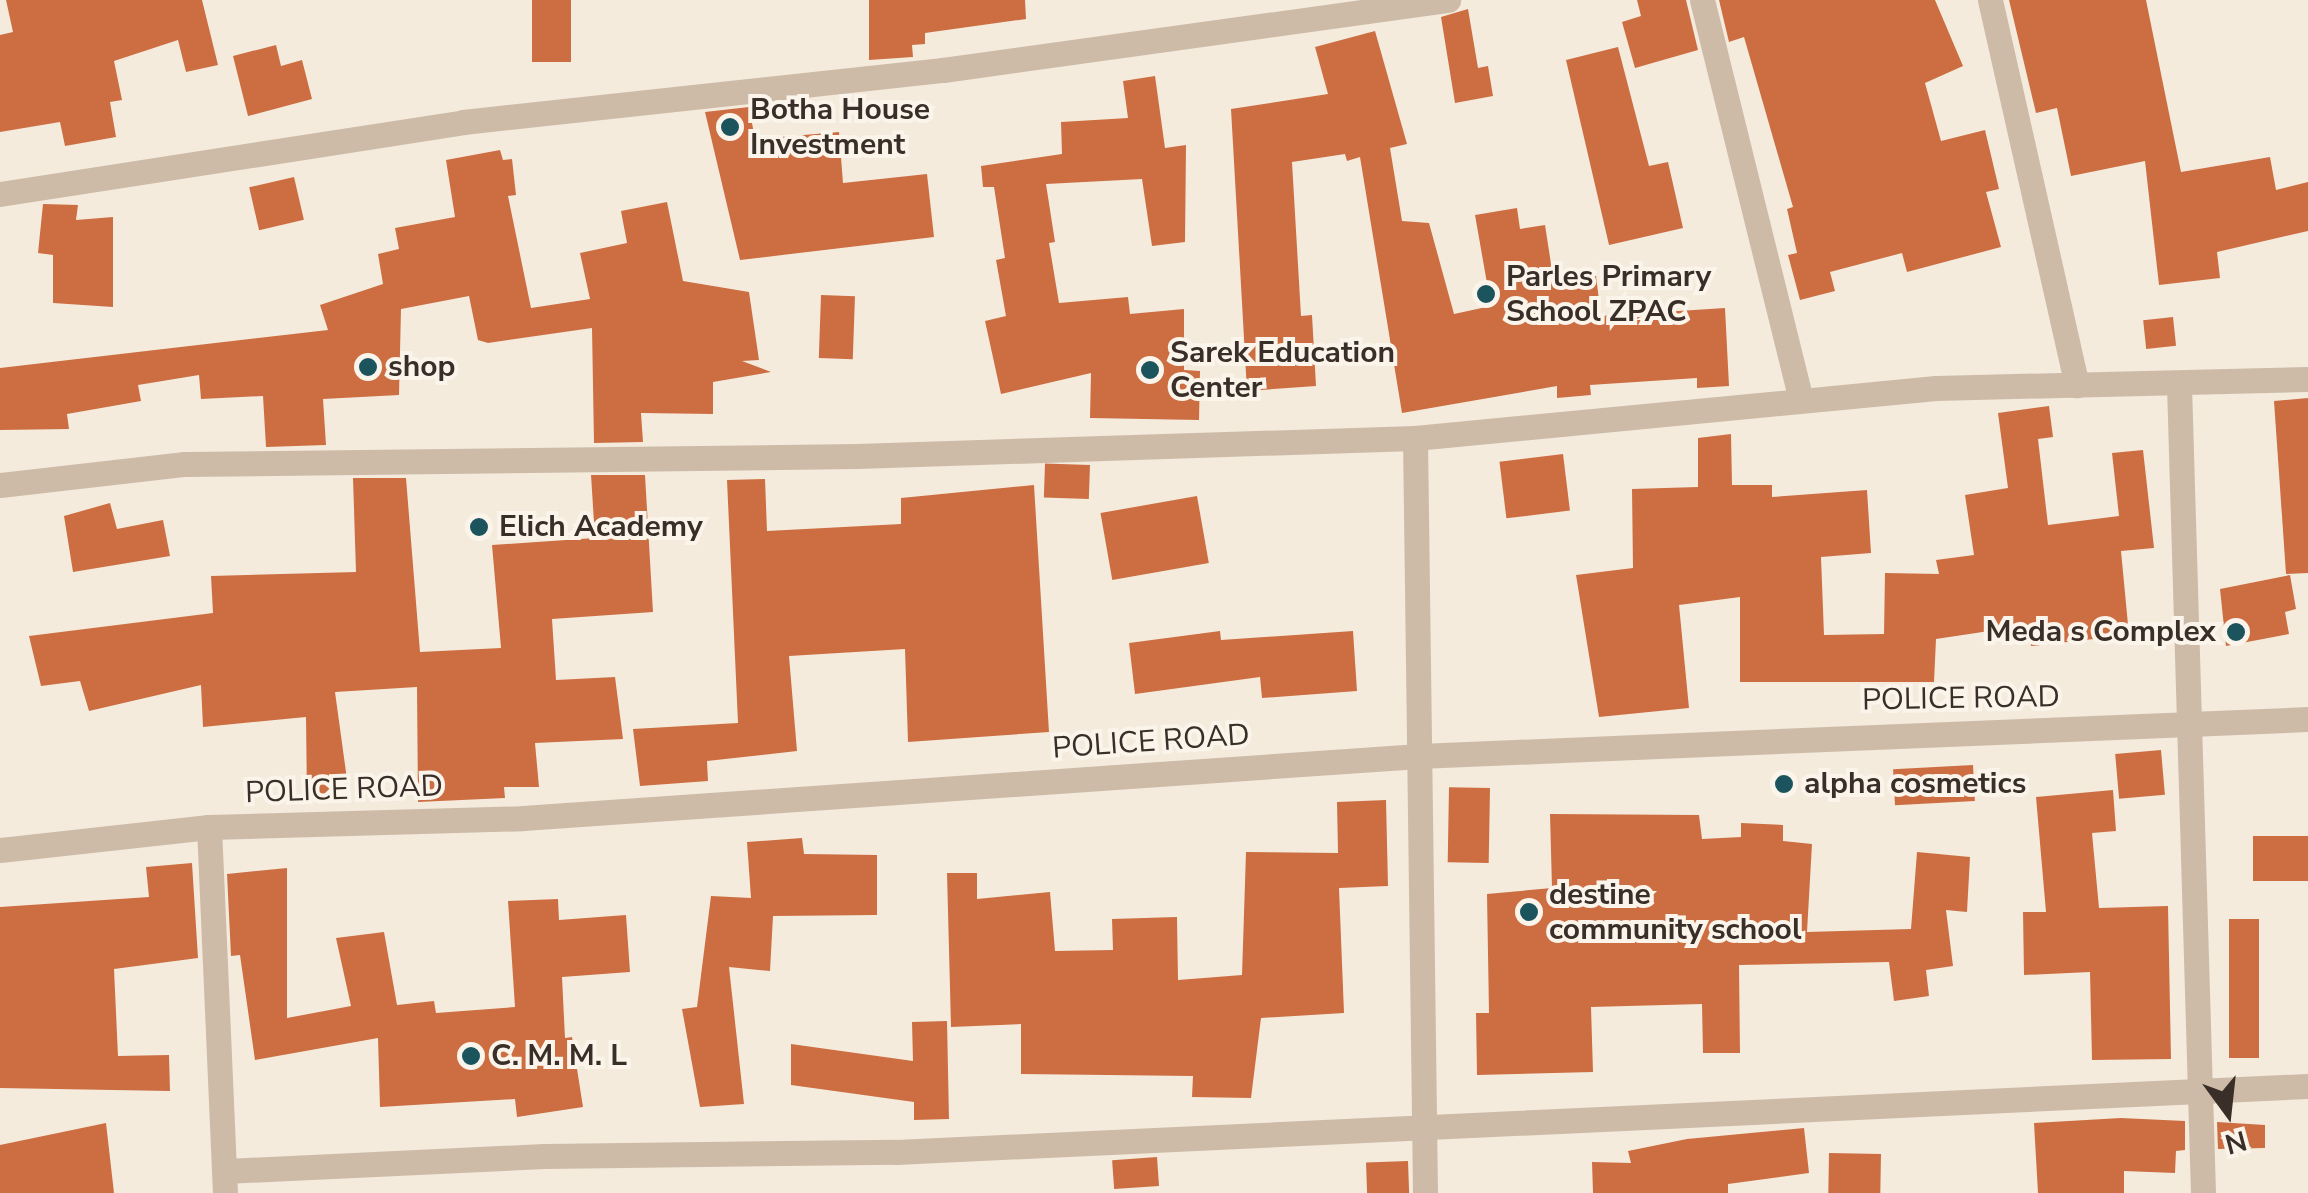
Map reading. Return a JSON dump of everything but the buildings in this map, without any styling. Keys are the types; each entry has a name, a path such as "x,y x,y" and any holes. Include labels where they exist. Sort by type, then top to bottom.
{"street":[{"path":"0,194 463,122 943,70 1448,0"},
{"path":"1702,0 1801,400"},
{"path":"1990,0 2076,385"},
{"path":"0,485 185,464 857,456 1415,438 1801,400 2076,385 2179,385 2308,378"},
{"path":"2179,385 2204,1094 2203,1193"},
{"path":"1415,438 1425,1193"},
{"name":"POLICE ROAD","path":"0,850 209,827 523,818 1419,756 2308,719"},
{"path":"209,827 225,1182 2204,1094 2308,1086"}],"place":[{"name":"Botha House Investment","path":"730,127"},
{"name":"Parles Primary School ZPAC","path":"1486,294"},
{"name":"shop","path":"368,367"},
{"name":"Sarek Education Center","path":"1150,370"},
{"name":"Elich Academy","path":"479,527"},
{"name":"Meda s Complex","path":"2236,632"},
{"name":"alpha cosmetics","path":"1784,784"},
{"name":"destine community school","path":"1529,912"},
{"name":"C. M. M. L","path":"471,1056"}]}
